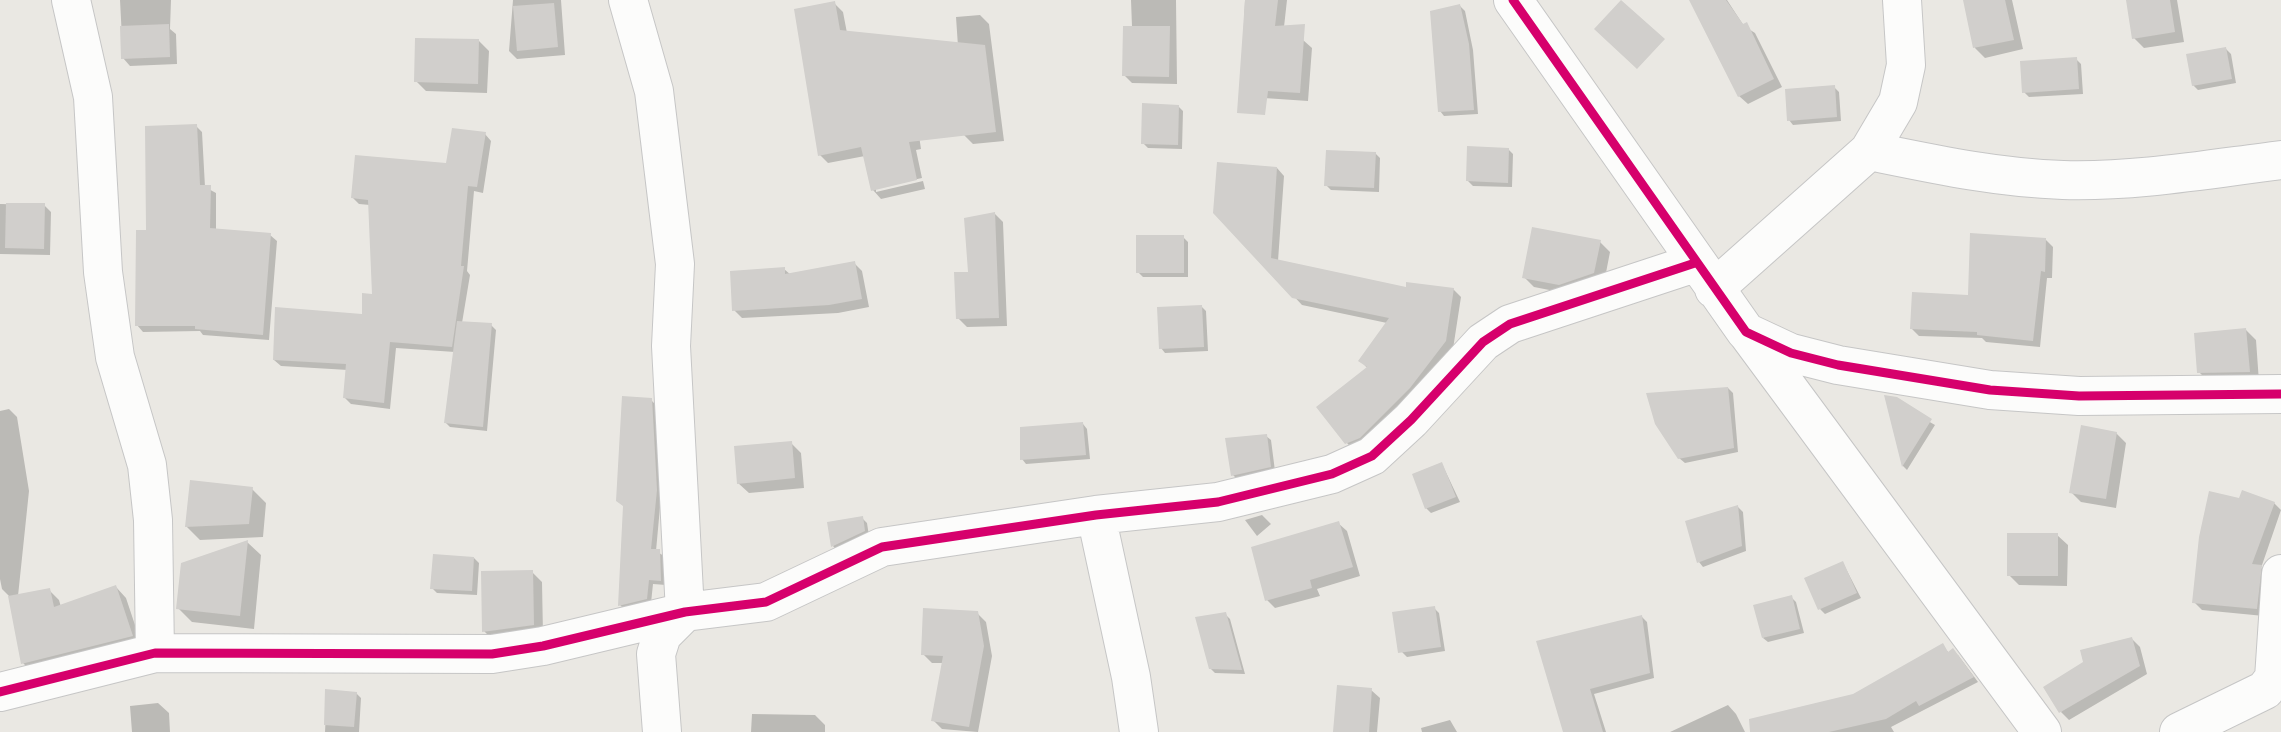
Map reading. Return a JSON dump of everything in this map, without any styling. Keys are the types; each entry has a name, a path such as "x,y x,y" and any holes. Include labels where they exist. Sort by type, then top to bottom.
{"street":[{"path":"71,0 93,97 103,272 115,357 146,465 153,520 155,653"},
{"path":"628,0 654,91 675,264 671,346 685,612 662,635 656,654 662,732"},
{"path":"1513,0 1705,276 2042,732"},
{"path":"0,692 155,653 492,654 543,646 685,612 766,601 882,547 1096,515 1218,502 1332,474 1371,456 1411,420 1483,342 1510,324 1705,276 1869,150 1898,102 1906,65 1902,0"},
{"path":"1869,150 1978,173 2063,180 2126,179 2281,160"},
{"path":"1746,332 1791,353 1838,365 1990,390 2079,396 2281,394"},
{"path":"1096,515 1131,677 1139,732"},
{"path":"2179,732 2265,690 2274,678 2281,573"}],"building":[{"path":"1245,0 1278,0 1275,26 1305,24 1300,93 1268,91 1265,115 1237,113"},
{"path":"1621,0 1665,39 1637,69 1594,29"},
{"path":"1689,0 1726,0 1743,24 1747,22 1774,79 1738,97"},
{"path":"1963,0 2005,0 2014,40 1973,48"},
{"path":"2126,0 2170,0 2175,32 2132,39"},
{"path":"835,1 840,30 985,45 996,132 909,142 917,180 871,191 861,147 818,156 794,9"},
{"path":"554,3 558,47 517,51 513,6"},
{"path":"1460,4 1469,44 1474,110 1438,112 1430,11"},
{"path":"169,24 170,57 121,59 120,26"},
{"path":"1123,26 1170,26 1169,77 1122,76"},
{"path":"415,38 479,39 478,84 414,82"},
{"path":"2226,47 2232,79 2192,86 2186,54"},
{"path":"2077,57 2079,89 2022,93 2020,61"},
{"path":"1835,85 1837,117 1787,121 1785,89"},
{"path":"1142,103 1179,105 1178,145 1141,144"},
{"path":"197,124 200,185 211,185 210,228 271,233 263,335 195,329 195,326 135,326 136,230 146,230 145,126"},
{"path":"452,128 486,132 477,187 468,186 461,266 464,266 452,347 390,342 384,403 343,398 346,364 273,360 275,307 362,314 362,293 372,294 368,200 351,198 355,155 446,163"},
{"path":"1467,146 1509,148 1508,183 1466,181"},
{"path":"1326,150 1376,152 1374,188 1324,186"},
{"path":"1217,162 1277,167 1271,258 1406,287 1406,282 1454,288 1446,341 1410,388 1360,438 1345,444 1316,407 1367,367 1358,361 1389,318 1292,298 1213,213"},
{"path":"6,203 45,203 44,249 5,248"},
{"path":"995,212 999,318 956,319 954,272 968,272 964,218"},
{"path":"1532,227 1601,240 1594,273 1559,285 1522,278"},
{"path":"1970,233 2046,238 2045,272 2041,271 2033,341 1977,335 1977,332 1910,329 1912,292 1968,295"},
{"path":"1136,235 1184,235 1184,273 1136,273"},
{"path":"855,261 862,299 829,305 732,311 730,271 785,267 785,274"},
{"path":"1202,305 1204,347 1159,349 1157,307"},
{"path":"457,321 492,323 483,427 444,423"},
{"path":"2246,328 2250,372 2197,373 2194,333"},
{"path":"1728,387 1734,448 1678,459 1655,424 1646,393"},
{"path":"1884,395 1897,397 1932,419 1902,467"},
{"path":"622,396 652,398 657,490 651,549 660,549 661,581 649,580 647,599 618,606 623,506 616,501"},
{"path":"1083,422 1086,455 1020,460 1020,427"},
{"path":"2081,425 2117,432 2106,499 2069,493"},
{"path":"1267,434 1271,467 1231,476 1225,438"},
{"path":"792,441 795,478 737,484 734,446"},
{"path":"1442,462 1456,497 1425,509 1412,474"},
{"path":"190,480 253,487 249,524 185,527"},
{"path":"2242,490 2275,502 2252,564 2262,565 2257,609 2192,603 2199,537 2209,491 2239,498"},
{"path":"1738,505 1742,546 1697,563 1685,521"},
{"path":"863,516 865,531 831,547 827,522"},
{"path":"1339,521 1353,567 1310,580 1312,588 1265,601 1251,547"},
{"path":"2007,533 2058,533 2058,576 2007,576"},
{"path":"248,540 240,616 176,609 181,563"},
{"path":"433,554 474,557 472,591 430,589"},
{"path":"1843,561 1857,593 1818,610 1804,578"},
{"path":"533,570 534,625 482,632 481,571"},
{"path":"116,585 133,636 21,664 8,596 50,588 54,607"},
{"path":"1792,595 1800,629 1762,638 1753,605"},
{"path":"1435,606 1441,647 1398,653 1392,612"},
{"path":"923,608 978,611 984,646 969,727 931,721 943,656 921,655"},
{"path":"1226,612 1242,670 1209,669 1195,617"},
{"path":"1642,615 1650,673 1590,689 1603,732 1563,732 1536,641"},
{"path":"2132,637 2140,666 2059,713 2043,687 2083,662 2080,650"},
{"path":"1943,643 1948,652 1953,648 1974,677 1919,706 1916,701 1886,719 1829,732 1750,732 1749,719 1853,694"},
{"path":"1337,685 1372,688 1369,732 1333,732"},
{"path":"325,689 357,692 354,727 324,725"}],"cycle path":[{"path":"1513,0 1746,332 1791,353 1838,365 1990,390 2079,396 2281,394"},
{"path":"0,692 155,653 492,654 543,646 685,612 766,602 882,547 1096,515 1218,502 1332,474 1372,456 1411,420 1483,342 1510,324 1695,263"}]}
